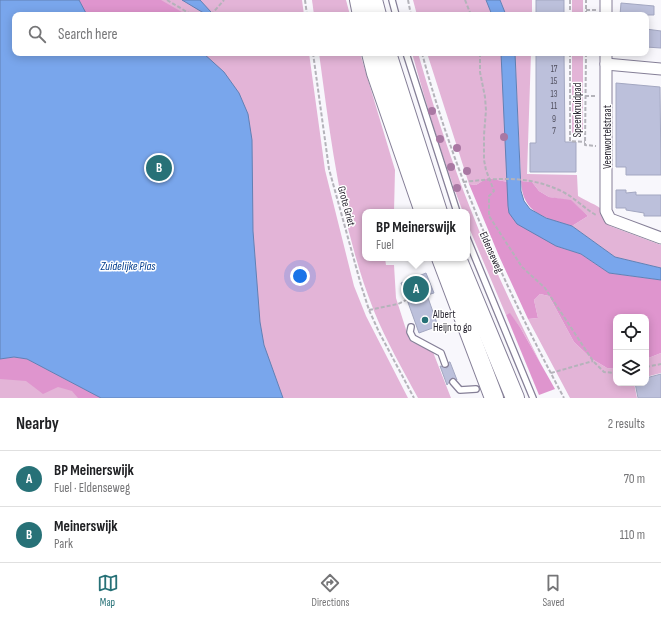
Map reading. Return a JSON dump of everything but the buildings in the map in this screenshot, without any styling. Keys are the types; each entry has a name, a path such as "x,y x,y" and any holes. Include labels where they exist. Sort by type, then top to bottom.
{"main road":[{"path":"358,0 361,12"},
{"path":"373,0 376,12"},
{"path":"372,56 378,80 423,209"},
{"path":"388,56 437,209"},
{"path":"442,261 494,398"},
{"path":"458,261 515,398"}],"street":[{"path":"606,0 606,12"},
{"path":"606,58 661,69"},
{"name":"Veenwortelstraat","path":"606,58 606,211 610,220"},
{"path":"610,220 661,238"}],"lane":[{"path":"392,0 395,12"},
{"path":"407,56 456,209"},
{"name":"Eldenseweg","path":"470,245 533,398"},
{"path":"411,328 410,332 412,338 441,353 444,364"},
{"path":"453,382 456,388 460,390 476,389"}],"path":[{"path":"167,0 187,12"},
{"path":"214,12 224,0"},
{"path":"305,0 307,12"},
{"path":"408,0 410,12"},
{"path":"465,0 470,12"},
{"path":"570,0 570,12"},
{"path":"586,0 586,12"},
{"name":"Grote Griet","path":"313,56 329,169 341,217 369,310 414,398"},
{"name":"Eldenseweg","path":"423,56 433,96 463,182 494,258 564,398"},
{"path":"480,56 480,72 486,110 484,160 494,191 489,196 489,216 522,267 545,288 559,307 593,361 604,372 613,373"},
{"path":"570,56 570,141 585,142"},
{"name":"Speenkruidpad","path":"586,56 585,146 607,146"},
{"path":"463,182 489,179 525,179 534,181 565,193 592,213 610,220"},
{"path":"369,310 398,304 410,298"},
{"path":"551,373 593,361"},
{"path":"649,366 661,364"}],"shaded area":[{"name":"Zuidelijke Plas","path":"0,0 302,0 304,12 12,12 12,56 309,56 325,170 354,286 366,316 408,398 0,398"},
{"path":"79,0 161,0 182,12 85,12"},
{"path":"312,0 346,0 349,12 314,12"},
{"path":"413,0 486,0 491,12 416,12"},
{"path":"500,0 532,0 532,12 505,12"},
{"path":"572,0 583,0 583,12 572,12"},
{"path":"319,56 361,56 395,170 394,209 362,209 362,261 385,261 386,265 394,265 396,298 409,339 412,342 433,352 451,398 418,398 389,344 374,311 353,248 345,216 328,119"},
{"path":"413,56 419,56 443,134 487,250 541,364 520,327 510,314 506,315 470,230 470,209 462,209 429,113"},
{"path":"428,56 501,56 508,182 487,178 476,185 469,184"},
{"path":"515,56 531,56 527,174 577,175 578,196 600,208 610,226 661,245 661,268 615,257 572,226 588,216 571,201 549,197 539,191 532,182 521,181"},
{"path":"572,56 583,56 583,133 572,133"},
{"path":"487,178 508,182 508,206 556,246 581,254 609,273 661,280 661,353 649,358 649,314 613,314 613,369 607,368 592,359 574,342 549,296 540,294 534,300 538,318 528,319 499,256 469,184 476,185"},
{"path":"521,181 532,182 539,191 549,197 571,200 588,216 572,226 537,213 526,201 522,192"},
{"path":"540,294 549,296 574,342 592,359 607,368 613,369 613,386 635,386 637,398 570,398 528,319 538,318 534,300"},
{"path":"510,313 520,327 555,389 539,395 506,315"},
{"path":"661,353 661,373 649,376 649,358"},
{"path":"14,357 27,359 101,398 78,398 72,391 58,387 43,394 26,381 0,379 0,359"}],"water":[{"name":"Zuidelijke Plas","path":"0,0 79,0 85,12 12,12 12,56 206,56 224,72 239,93 248,114 252,140 253,231 260,322 264,345 283,398 101,398 27,359 14,357 0,359"},
{"path":"182,0 200,0 211,12 202,12"},
{"path":"486,0 500,0 505,12 491,12"},
{"path":"501,56 515,56 521,191 524,201 530,209 546,218 572,226 615,257 661,268 661,280 609,273 581,254 556,246 517,224 509,213"}],"place":[{"name":"Meinerswijk","path":"159,168"},
{"name":"BP Meinerswijk","path":"416,289"},
{"name":"Albert Heijn to go","path":"425,320"}]}
